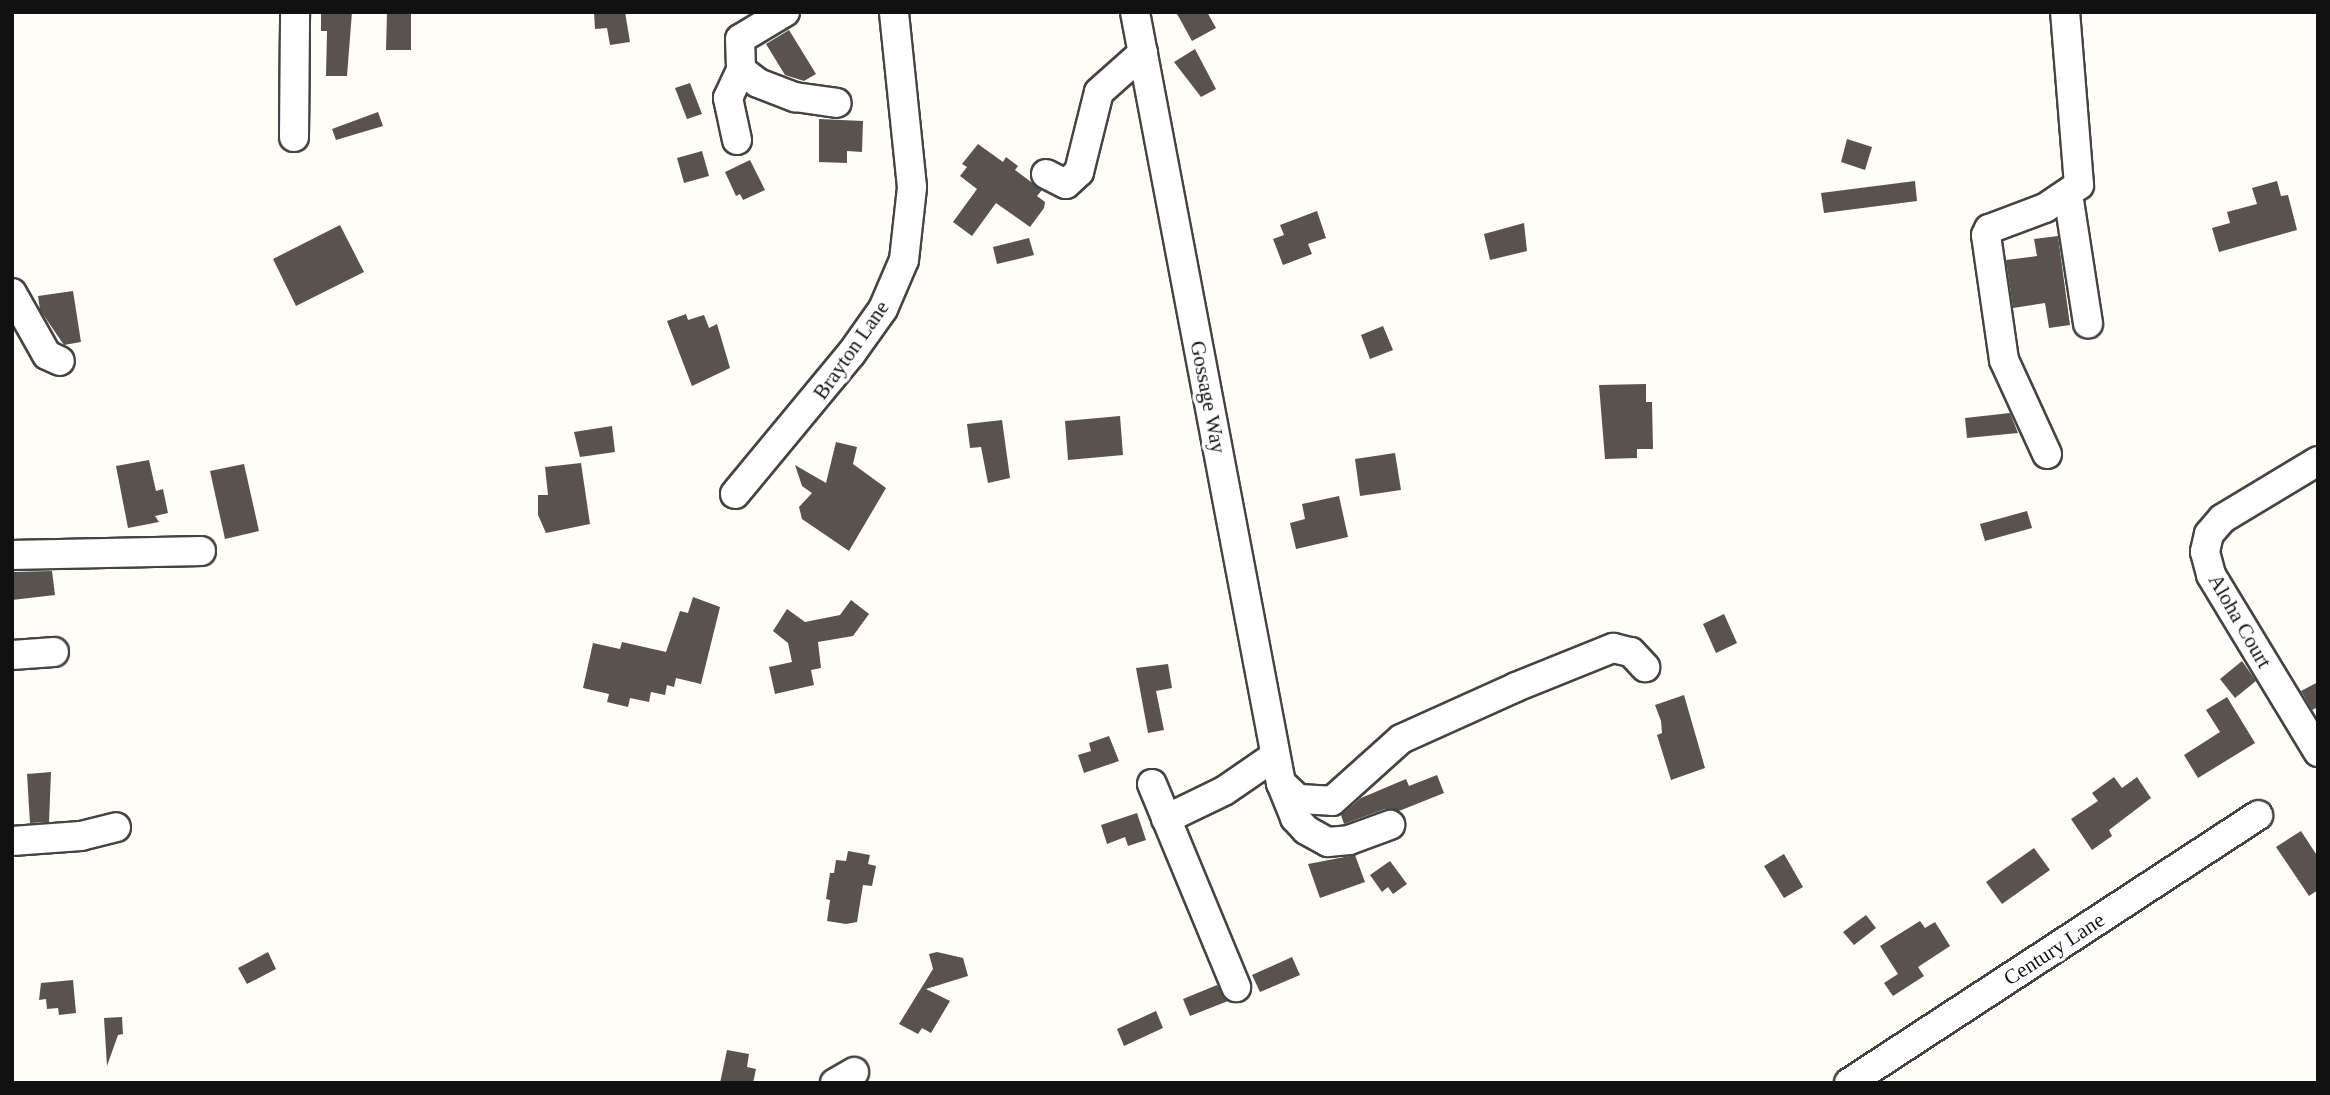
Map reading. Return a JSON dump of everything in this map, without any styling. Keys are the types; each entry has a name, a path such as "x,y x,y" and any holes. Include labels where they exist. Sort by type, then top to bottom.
{"street":[{"path":"294,137 295,12"},
{"path":"737,140 728,99 741,70 740,39 785,12"},
{"name":"Brayton Lane","path":"734,494 851,355 883,309 904,260 912,187 894,12"},
{"name":"Gossage Way","path":"1135,12 1278,769 1295,818 1306,830 1328,842 1349,840 1390,825"},
{"path":"2047,454 2004,360 1986,235 1989,229 2045,208 2068,194 2080,178 2065,12"},
{"path":"1046,174 1066,184 1079,172 1099,92 1143,53"},
{"path":"741,70 758,83 795,97 837,103"},
{"path":"2068,194 2088,323"},
{"path":"12,293 47,355 60,361"},
{"name":"Aloha Court","path":"2315,748 2211,575 2205,552 2209,534 2222,519 2318,461"},
{"path":"12,555 201,551"},
{"path":"1166,819 1278,769 1298,799 1332,801 1401,739 1516,687 1612,648 1631,652 1644,667"},
{"path":"12,655 54,652"},
{"path":"1152,784 1236,987"},
{"name":"Century Lane","path":"1849,1083 2258,815"},
{"path":"12,841 81,836 116,827"}],"building":[{"path":"321,12 352,12 347,76 326,76 327,31 321,31"},
{"path":"387,12 411,12 411,50 386,50"},
{"path":"594,12 625,12 630,42 610,45 607,28 595,29"},
{"path":"1176,12 1207,12 1216,28 1192,41"},
{"path":"789,30 816,74 804,81 785,75 766,44"},
{"path":"1195,49 1216,89 1201,97 1174,62"},
{"path":"690,83 702,114 687,119 675,88"},
{"path":"378,112 383,126 336,140 332,129"},
{"path":"819,119 863,121 862,152 847,151 847,163 819,162"},
{"path":"1847,139 1872,147 1865,170 1841,162"},
{"path":"978,144 1003,162 1006,157 1018,166 1015,170 1042,190 1037,196 1045,202 1044,208 1030,227 996,203 972,236 953,222 977,189 960,176 967,167 962,164"},
{"path":"702,151 709,176 684,183 677,158"},
{"path":"750,160 765,190 743,200 740,194 736,196 725,172"},
{"path":"1915,181 1917,201 1824,213 1821,193"},
{"path":"2277,181 2281,196 2288,195 2297,230 2219,252 2212,228 2230,223 2227,212 2257,204 2252,188"},
{"path":"1317,211 1326,238 1308,244 1312,254 1283,265 1273,239 1284,235 1280,225"},
{"path":"1524,223 1527,251 1490,260 1484,234"},
{"path":"340,225 364,272 296,306 273,259"},
{"path":"2058,236 2070,325 2049,328 2045,303 2013,308 2006,260 2037,256 2034,239"},
{"path":"1029,238 1034,255 997,264 993,247"},
{"path":"73,291 81,342 64,345 40,310 38,296"},
{"path":"686,314 688,320 704,315 709,328 717,324 730,368 692,386 667,321"},
{"path":"1383,326 1393,350 1370,359 1361,335"},
{"path":"1646,384 1646,402 1652,402 1653,449 1637,449 1637,458 1605,459 1599,385"},
{"path":"2010,413 2018,433 1967,438 1965,418"},
{"path":"1120,416 1123,455 1068,460 1065,421"},
{"path":"1002,420 1010,478 988,483 981,447 970,448 967,424"},
{"path":"612,426 615,452 580,457 574,432"},
{"path":"836,442 857,447 853,464 886,488 849,551 802,519 799,507 812,493 802,486 795,465 826,483"},
{"path":"1395,453 1401,490 1360,496 1355,459"},
{"path":"149,460 156,491 163,489 168,513 155,516 159,522 128,528 116,466"},
{"path":"581,463 590,524 546,533 538,515 538,495 548,495 545,467"},
{"path":"244,464 259,531 225,539 210,471"},
{"path":"1339,496 1348,537 1296,549 1290,523 1305,519 1302,504"},
{"path":"2027,511 2032,528 1985,541 1980,524"},
{"path":"52,571 55,595 12,600 12,572"},
{"path":"693,597 720,607 701,684 676,678 674,687 667,685 665,695 651,692 649,702 630,698 628,707 607,702 609,694 583,688 593,643 620,649 622,642 666,652 680,611 688,613"},
{"path":"851,600 869,614 853,636 818,642 821,668 811,670 814,685 775,694 769,667 792,662 788,643 773,631 787,609 805,622 840,615"},
{"path":"1724,614 1737,643 1716,653 1703,624"},
{"path":"2242,661 2256,681 2235,698 2220,679"},
{"path":"1168,664 1172,688 1156,691 1164,730 1148,733 1136,668"},
{"path":"2318,682 2318,707 2312,710 2301,691"},
{"path":"1684,695 1705,768 1671,780 1657,735 1662,733 1655,705"},
{"path":"2227,697 2255,743 2198,778 2184,755 2220,732 2206,710"},
{"path":"1109,736 1119,761 1084,773 1078,755 1091,751 1089,743"},
{"path":"51,772 49,822 30,823 27,774"},
{"path":"1437,775 1444,793 1399,811 1385,809 1344,824 1341,815 1361,798 1406,779 1409,786"},
{"path":"2114,777 2122,788 2137,777 2151,798 2109,830 2112,836 2092,850 2071,819 2098,801 2092,793"},
{"path":"1137,813 1146,840 1128,846 1125,837 1107,844 1101,825"},
{"path":"2301,831 2318,857 2318,890 2309,896 2276,847"},
{"path":"2034,848 2050,870 2002,904 1986,882"},
{"path":"848,851 870,855 868,864 876,866 872,886 863,885 857,922 846,924 827,921 830,900 826,899 830,873 834,873 836,860 846,861"},
{"path":"1784,854 1803,887 1784,898 1764,866"},
{"path":"1355,855 1365,882 1320,898 1308,864"},
{"path":"1390,861 1407,884 1393,894 1388,887 1382,892 1370,875"},
{"path":"1866,915 1876,928 1854,945 1843,932"},
{"path":"1920,921 1925,928 1935,922 1950,946 1918,967 1924,976 1893,996 1884,983 1898,974 1880,946"},
{"path":"268,952 276,969 247,984 238,968"},
{"path":"937,952 963,958 968,976 926,989 950,1001 931,1033 922,1028 918,1034 899,1024 933,969 929,954"},
{"path":"1292,957 1300,975 1260,992 1252,975"},
{"path":"73,980 76,1013 59,1015 58,1008 47,1009 46,999 39,1000 41,983"},
{"path":"1217,985 1228,1001 1190,1016 1183,999"},
{"path":"1156,1011 1163,1028 1124,1046 1117,1029"},
{"path":"122,1017 123,1034 118,1035 107,1066 104,1018"},
{"path":"727,1050 749,1054 747,1067 756,1069 753,1083 720,1083"}]}
